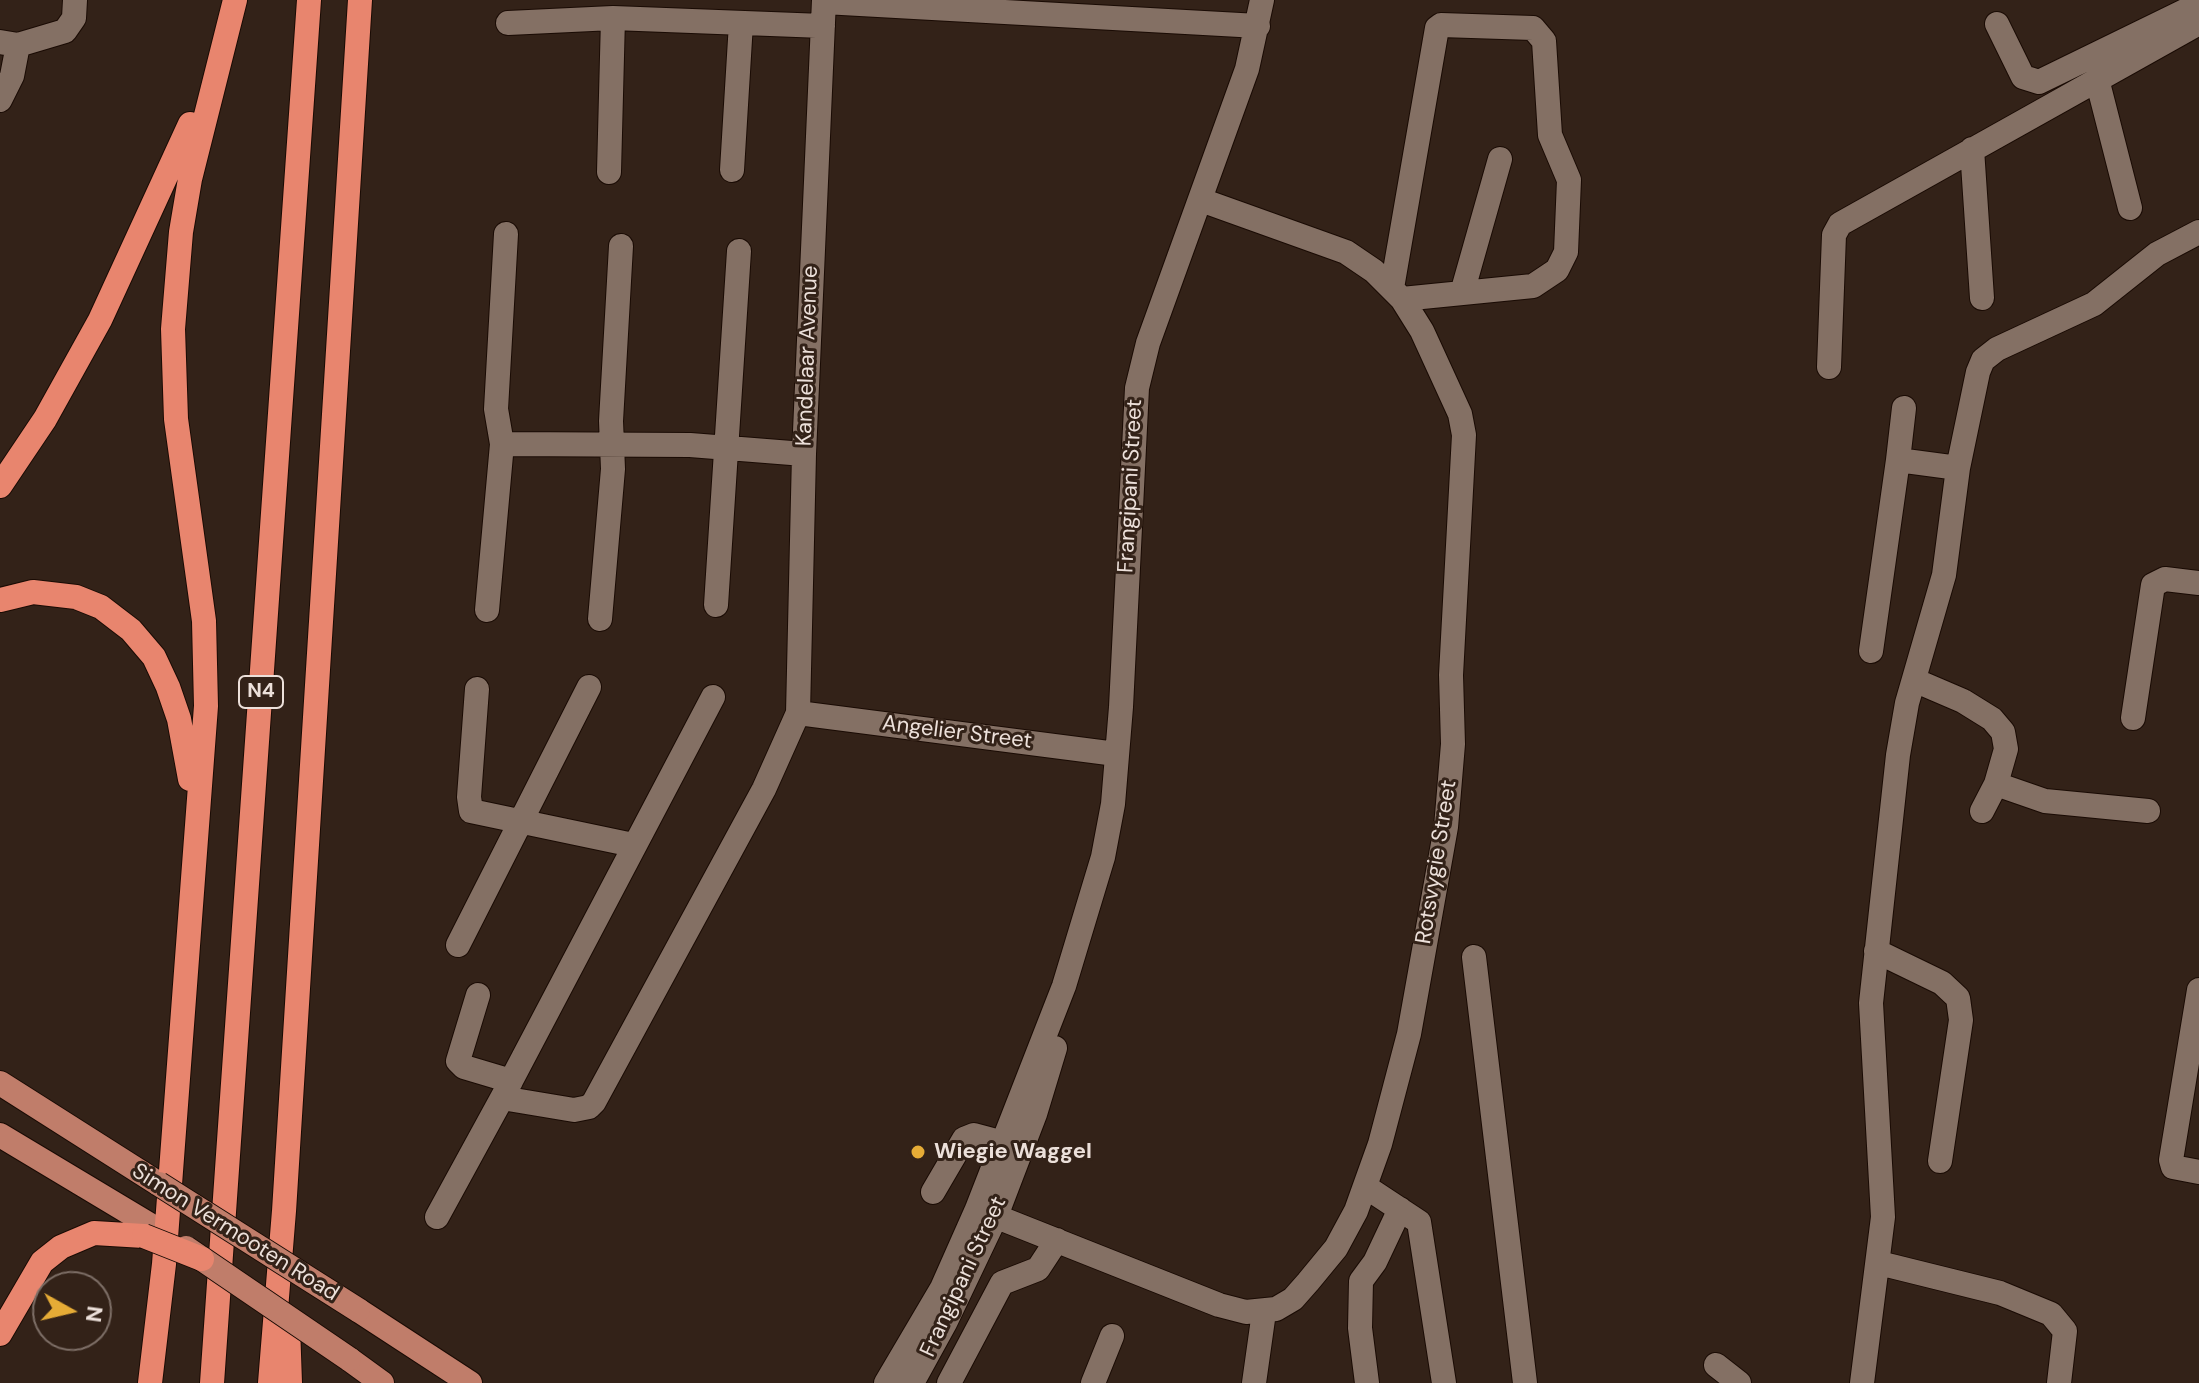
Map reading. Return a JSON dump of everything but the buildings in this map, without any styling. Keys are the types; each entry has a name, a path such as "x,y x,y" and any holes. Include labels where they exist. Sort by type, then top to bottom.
{"highway":[{"path":"150,1383 164,1264 206,706 206,656 176,419 173,329 181,232 190,179 235,0"},
{"name":"N4","path":"212,1383 309,0"},
{"name":"N4","path":"270,1383 284,1211 360,0"},
{"path":"0,486 45,419 106,308 174,164 225,38"},
{"path":"0,600 25,592 76,597 108,612 142,641 159,668 179,719 196,817"},
{"path":"284,1211 290,1383"},
{"path":"0,1334 42,1262 61,1247 94,1233 150,1232 202,1259"},
{"path":"163,1383 164,1264"}],"main road":[{"name":"Simon Vermooten Road","path":"0,1083 470,1383"},
{"name":"Simon Vermooten Road","path":"0,1135 150,1232"},
{"name":"Simon Vermooten Road","path":"202,1259 382,1383"}],"street":[{"path":"0,100 12,76 9,44 65,31 74,18 75,0"},
{"name":"Frangipani Street","path":"886,1383 986,1212 1004,1143 1064,986 1108,836 1125,653 1133,409 1148,343 1247,69 1262,0"},
{"path":"824,1 1258,26"},
{"name":"Kandelaar Avenue","path":"798,713 804,454 824,1"},
{"path":"1997,24 2023,77 2039,82 2199,4"},
{"path":"508,23 604,12 735,15 823,26"},
{"path":"604,12 609,172"},
{"path":"732,170 735,15"},
{"path":"1829,367 1837,228 1860,210 2199,23"},
{"path":"1441,25 1533,28 1544,41 1550,135 1569,180 1566,252 1557,270 1533,286 1462,293 1397,294 1437,28 1441,25"},
{"path":"2097,79 2130,208"},
{"path":"1972,149 1982,298"},
{"path":"1462,293 1500,159"},
{"name":"Rotsvygie Street","path":"1201,200 1346,252 1397,294 1439,363 1460,414 1464,435 1451,675 1453,744 1446,827 1409,1034 1366,1187 1336,1248 1293,1299 1264,1312"},
{"path":"1862,1383 1879,1263 1883,1193 1871,1003 1898,755 1914,680 1944,575 1958,468 1978,372 1989,354 2094,304 2157,254 2199,232"},
{"path":"487,610 502,444 496,409 506,234"},
{"path":"600,619 621,246"},
{"path":"716,605 739,251"},
{"path":"1871,651 1904,408"},
{"path":"502,444 612,444 804,454"},
{"path":"1898,460 1958,468"},
{"path":"2133,718 2153,585 2165,579 2199,583"},
{"path":"1914,680 1963,701 1999,725 2006,749 1996,784 1982,811"},
{"path":"458,945 589,687"},
{"path":"477,689 469,807 482,815 524,820 633,845"},
{"path":"437,1217 713,697"},
{"path":"478,995 458,1061 507,1090 574,1110 589,1107 764,789 798,713"},
{"name":"Angelier Street","path":"798,713 1116,754"},
{"path":"1996,784 2045,801 2148,811"},
{"path":"1876,951 1942,983 1958,998 1961,1020 1940,1161"},
{"path":"1474,957 1525,1383"},
{"name":"Frangipani Street","path":"912,1383 945,1323 986,1212 1050,1067 1060,1027 1064,986"},
{"path":"2199,990 2171,1160 2173,1167 2199,1172"},
{"path":"933,1192 964,1139 974,1135 1004,1143"},
{"path":"1366,1187 1419,1222 1424,1238 1444,1383"},
{"path":"1367,1383 1360,1328 1361,1281 1375,1262 1400,1209"},
{"path":"986,1212 1219,1305 1264,1312 1254,1383"},
{"path":"949,1383 1002,1283 1038,1269 1057,1240"},
{"path":"1879,1263 2000,1293 2051,1314 2065,1331 2059,1383"},
{"path":"1093,1383 1112,1336"},
{"path":"1716,1365 1739,1383"}],"place":[{"name":"Wiegie Waggel","path":"918,1152"}]}
